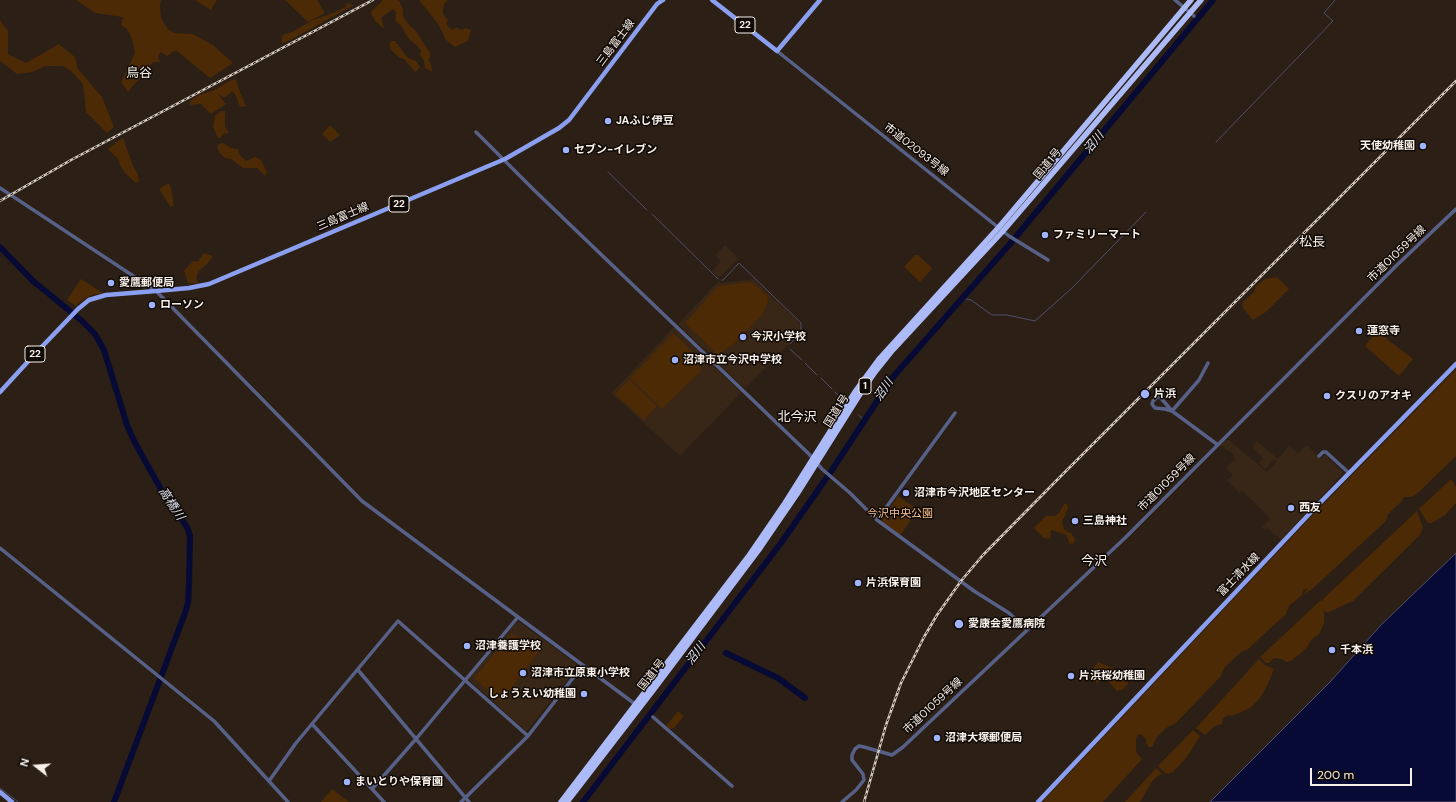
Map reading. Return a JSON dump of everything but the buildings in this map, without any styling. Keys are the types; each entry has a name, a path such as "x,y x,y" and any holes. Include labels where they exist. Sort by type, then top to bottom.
{"highway":[{"name":"国道1号","path":"1001,229 1191,0"},
{"name":"国道1号","path":"561,802 748,557 860,394 891,352 1192,14 1201,0"},
{"name":"国道1号","path":"567,802 738,579 764,542 815,461"}],"main road":[{"name":"三島富士線","path":"0,392 84,303 96,297 189,288 209,284 505,159 559,128 569,120 657,4 662,0"},
{"name":"22","path":"712,0 777,51"},
{"path":"777,51 820,0"},
{"name":"富士清水線","path":"1038,802 1349,473 1456,364"},
{"path":"0,792 12,802"}],"street":[{"path":"1175,0 1192,14"},
{"name":"市道02093号線","path":"777,51 1009,236 1048,260"},
{"path":"476,132 505,159 535,191 877,520 974,591 1009,613 1027,630"},
{"path":"0,188 156,291 362,501 635,704"},
{"name":"市道01059号線","path":"842,802 856,790 864,780 863,774 852,760 852,755 855,749 861,746 892,755 928,724 1126,537 1397,265 1456,209"},
{"path":"1172,411 1199,380 1208,363"},
{"path":"1172,411 1153,408 1153,401 1157,397 1160,397 1172,411 1218,445"},
{"path":"877,520 954,413"},
{"path":"1319,456 1323,452 1326,452 1349,473"},
{"path":"0,548 219,726 288,802"},
{"path":"372,789 518,617"},
{"path":"269,781 296,742 398,621 528,736"},
{"path":"461,802 528,736 583,665"},
{"path":"358,670 469,802"},
{"path":"653,717 732,786"},
{"path":"312,724 384,802"}],"shaded area":[{"path":"725,245 739,259 719,278 712,271 721,262 715,255"},
{"name":"今沢小学校","path":"754,279 799,323 800,330 789,344 746,388 743,387 678,324 719,281 721,283"},
{"name":"沼津市立今沢中学校","path":"674,327 741,393 680,456 611,393"},
{"path":"1226,440 1229,440 1267,472 1277,461 1274,460 1265,469 1258,463 1263,458 1252,447 1257,441 1278,459 1289,446 1298,454 1307,445 1321,458 1325,455 1342,471 1342,474 1281,540 1268,528 1265,530 1262,527 1270,519 1269,517 1242,490 1239,493 1227,480 1233,475 1226,468 1235,459 1233,454 1220,445"},
{"path":"1456,553 1456,802 1210,802 1330,682 1381,625"},
{"name":"沼津市立原東小学校","path":"518,621 575,663 577,668 526,731 468,678"}],"green space":[{"path":"76,0 161,0 161,18 168,29 174,33 193,34 213,45 233,63 210,78 177,51 174,51 167,56 161,52 158,56 160,62 153,62 128,92 121,82 135,53 132,39 127,29 121,25 123,17 95,13"},
{"path":"195,0 217,0 211,10"},
{"path":"285,0 317,0 325,13 308,22"},
{"path":"383,0 399,1 403,9 403,16 409,25 415,30 431,54 429,60 432,72 425,68 424,61 420,55 421,50 411,41 402,27 395,20 396,12 393,9 381,18 383,28 376,22 371,12"},
{"path":"419,0 448,0 444,4 443,8 443,14 448,20 446,24 452,30 457,27 461,30 466,28 471,30 468,41 455,47 446,40 438,24"},
{"path":"346,3 354,5 285,43 281,42 283,35 292,32 313,20 347,6"},
{"path":"0,20 8,31 8,54 26,63 59,44 75,57 78,69 102,97 114,127 107,133 86,112 83,84 71,71 63,66 45,66 33,72 17,74 0,61"},
{"path":"391,41 395,41 408,58 416,61 420,67 417,71 415,72 404,59 400,58 393,52 389,46"},
{"path":"236,79 246,106 240,107 236,96 232,91 226,97 218,94 226,104 211,114 201,104 190,105 190,101 199,95 213,91 229,81"},
{"path":"221,111 225,111 225,126 229,133 223,134 221,138 218,138 213,127 215,116"},
{"path":"330,125 340,135 330,142 322,134"},
{"path":"123,138 133,166 138,174 139,181 136,183 125,173 119,160 108,149"},
{"path":"223,143 231,148 238,149 240,155 246,161 255,157 261,160 267,172 265,176 257,168 243,168 231,159 225,158 219,152 217,146"},
{"path":"169,184 171,188 174,206 170,206 159,189"},
{"path":"204,253 213,256 199,271 196,278 199,284 188,283 184,271 193,261 198,262"},
{"path":"915,255 918,255 932,268 920,282 904,267"},
{"path":"1277,277 1289,289 1266,312 1253,320 1243,308 1242,303 1255,291 1255,287 1265,279"},
{"path":"81,279 103,293 92,295 84,299 76,306 67,300"},
{"path":"752,282 769,297 767,299 768,302 761,316 731,347 727,347 719,356 685,323 718,286"},
{"path":"1377,331 1413,359 1399,376 1365,346"},
{"path":"673,333 701,360 701,371 662,409 630,378"},
{"path":"1456,369 1456,456 1419,492 1411,497 1404,497 1402,501 1388,514 1386,521 1311,590 1304,594 1307,589 1304,589 1302,595 1289,606 1286,614 1248,649 1241,652 1225,667 1221,676 1176,723 1166,728 1157,737 1152,747 1149,747 1146,743 1147,740 1142,735 1138,734 1136,739 1136,752 1142,759 1103,802 1044,802 1045,799 1308,520"},
{"path":"629,379 657,406 644,420 615,394"},
{"path":"1451,479 1456,487 1456,503 1445,515 1432,523 1428,523 1419,509"},
{"name":"今沢中央公園","path":"898,496 918,510 901,534 898,534 882,522 882,519"},
{"path":"1064,504 1067,504 1068,508 1062,522 1064,529 1071,533 1075,539 1074,543 1070,544 1066,535 1051,530 1050,539 1044,538 1034,528 1046,516 1055,516 1059,513"},
{"path":"1417,511 1423,528 1419,536 1353,601 1329,612 1325,612 1322,608 1324,612 1324,624 1319,634 1311,640 1308,646 1301,653 1291,661 1286,662 1282,659 1274,658 1269,663 1266,663 1260,657 1321,600 1323,601 1323,599"},
{"path":"512,633 531,648 537,642 543,646 501,702 474,678"},
{"path":"1259,659 1265,665 1274,669 1260,698 1246,710 1234,715 1226,716 1223,719 1222,724 1215,726 1205,735 1196,728"},
{"path":"1098,662 1115,669 1129,682 1127,685 1122,690 1117,691 1107,680 1103,679 1098,683 1091,681 1087,674 1092,671"},
{"path":"678,711 684,716 674,728 670,729 666,726"},
{"path":"1193,730 1200,736 1187,757 1173,772 1168,774 1164,772 1158,766"},
{"path":"1156,768 1162,774 1155,778 1151,783 1140,802 1125,802"},
{"path":"332,789 349,802 321,802"}],"waterway":[{"name":"沼川","path":"583,802 781,543 832,470 893,377 1009,245 1213,0"},
{"path":"1216,142 1333,21 1324,13 1335,0"},
{"path":"608,172 647,210"},
{"path":"962,298 971,300 992,315 1007,315 1035,321 1072,288 1146,212"},
{"path":"652,214 718,279"},
{"name":"高橋川","path":"0,247 33,281 82,321 95,334 104,350 127,425 134,441 163,493 188,529 190,536 188,603 114,802"},
{"path":"722,280 739,263 801,323 801,331 790,344"},
{"path":"790,349 802,360"},
{"path":"805,363 817,375"},
{"path":"821,378 832,389"},
{"path":"835,392 840,397"},
{"name":"沼川","path":"859,415 864,421"},
{"path":"726,653 778,678 805,698"},
{"path":"0,788 18,802"}],"railway":[{"path":"0,201 71,160 373,0"},
{"path":"864,802 886,725 901,683 924,637 937,615 961,581 983,555 1057,480 1456,81"}],"place":[{"name":"JAふじ伊豆","path":"608,121"},
{"name":"天使幼稚園","path":"1423,146"},
{"name":"セブン-イレブン","path":"566,150"},
{"name":"ファミリーマート","path":"1045,235"},
{"name":"愛鷹郵便局","path":"111,283"},
{"name":"ローソン","path":"152,305"},
{"name":"蓮窓寺","path":"1359,331"},
{"name":"今沢小学校","path":"743,337"},
{"name":"沼津市立今沢中学校","path":"675,360"},
{"name":"片浜","path":"1145,394"},
{"name":"クスリのアオキ","path":"1327,396"},
{"name":"沼津市今沢地区センター","path":"906,493"},
{"name":"西友","path":"1291,508"},
{"name":"三島神社","path":"1075,521"},
{"name":"片浜保育園","path":"858,583"},
{"name":"愛康会愛鷹病院","path":"959,624"},
{"name":"沼津養護学校","path":"467,646"},
{"name":"千本浜","path":"1332,650"},
{"name":"沼津市立原東小学校","path":"523,673"},
{"name":"片浜桜幼稚園","path":"1071,676"},
{"name":"しょうえい幼稚園","path":"584,694"},
{"name":"沼津大塚郵便局","path":"937,738"},
{"name":"まいとりや保育園","path":"347,782"}],"district":[{"name":"鳥谷","path":"139,74"},
{"name":"松長","path":"1312,243"},
{"name":"北今沢","path":"797,418"},
{"name":"今沢","path":"1094,562"}]}
